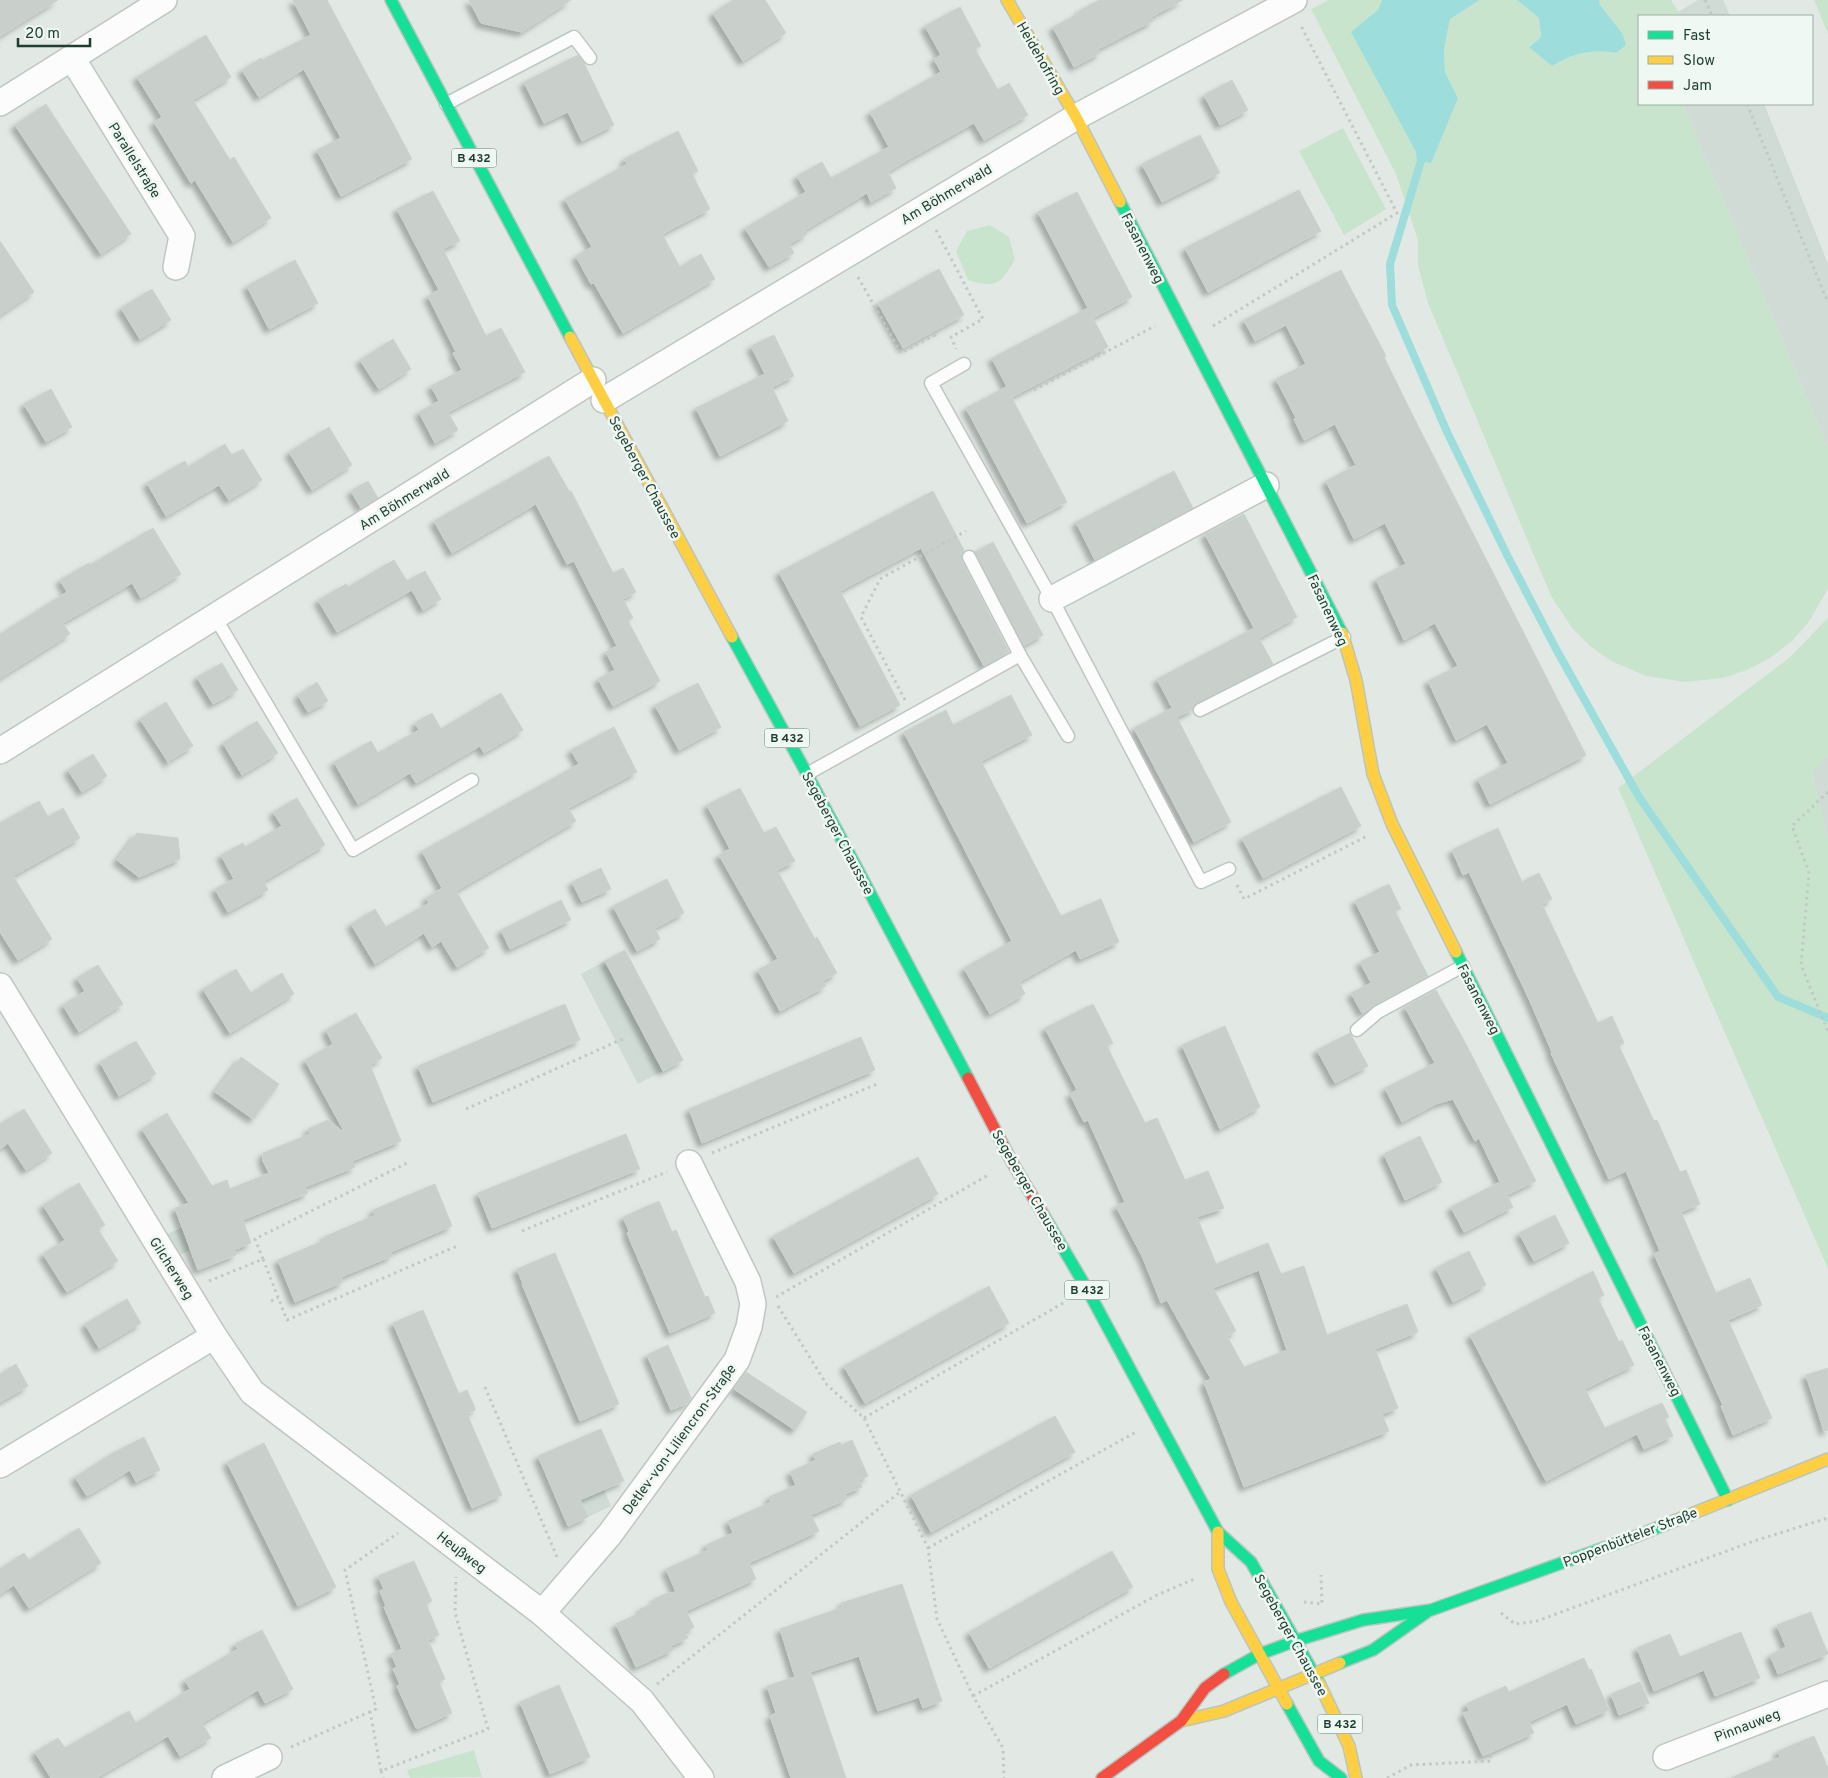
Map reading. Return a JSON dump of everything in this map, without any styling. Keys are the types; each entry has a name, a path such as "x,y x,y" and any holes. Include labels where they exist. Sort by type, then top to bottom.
{"main road":[{"name":"Segeberger Chaussee","path":"391,0 598,390 807,774 1012,1162 1087,1289 1218,1532 1251,1562 1314,1674 1350,1746 1356,1778"},
{"name":"Heidehofring","path":"1006,0 1076,117"},
{"name":"Fasanenweg","path":"1076,117 1344,637 1356,680 1373,774 1392,824 1728,1500"},
{"name":"Poppenbütteler Straße","path":"1102,1778 1181,1721 1205,1688 1231,1669 1260,1654 1295,1641 1370,1619 1431,1610 1481,1593 1634,1537 1828,1459"},
{"name":"Segeberger Chaussee","path":"1218,1532 1218,1570 1231,1602 1319,1761 1341,1778"},
{"name":"Poppenbütteler Straße","path":"1181,1721 1224,1711 1373,1650 1431,1610"}],"street":[{"path":"0,103 164,0"},
{"name":"Am Böhmerwald","path":"0,751 215,617 598,390 845,254 1076,117 1292,1"},
{"name":"Parallelstraße","path":"72,58 182,236 176,267"},
{"path":"1052,599 1266,486"},
{"name":"Gilcherweg","path":"0,986 214,1336"},
{"name":"Detlev-von-Liliencron-Straße","path":"542,1613 610,1534 737,1360 749,1327 753,1304 748,1282 689,1163"},
{"path":"0,1465 214,1336"},
{"name":"Heußweg","path":"214,1336 252,1392 542,1613 639,1698 702,1778"},
{"name":"Pinnauweg","path":"1666,1757 1828,1694"},
{"path":"225,1778 269,1757"}],"lane":[{"path":"446,104 574,37 590,58"},
{"path":"964,364 931,383 1052,599 1201,882 1229,869"},
{"path":"969,557 1020,655 1068,736"},
{"path":"215,617 353,850 472,780"},
{"path":"1200,710 1344,637"},
{"path":"807,774 1020,655"},
{"path":"1357,1030 1378,1012 1463,966"}],"path":[{"path":"1705,0 1712,15"},
{"path":"1191,339 1397,213 1292,1"},
{"path":"1747,105 1828,303"},
{"path":"924,207 984,319 951,337 964,364"},
{"path":"845,254 901,353 935,335 933,332"},
{"path":"1034,390 1178,314"},
{"path":"912,714 861,617 880,579 966,531"},
{"path":"1828,792 1792,826 1809,874 1801,965 1828,1032"},
{"path":"1229,869 1244,899 1392,824"},
{"path":"466,1109 624,1038"},
{"path":"522,1231 878,1084"},
{"path":"1004,1778 1003,1748 973,1696 937,1619 928,1548 864,1418 827,1386 774,1298 1012,1162"},
{"path":"407,1163 255,1239 287,1320 457,1246"},
{"path":"186,1290 263,1259"},
{"path":"864,1418 1087,1289"},
{"path":"271,1301 278,1298"},
{"path":"485,1387 568,1583"},
{"path":"928,1548 1158,1420"},
{"path":"639,1698 900,1492"},
{"path":"1481,1593 1499,1612 1514,1624 1537,1621 1754,1541 1828,1518"},
{"path":"269,1757 376,1709 345,1570 419,1519"},
{"path":"382,1772 488,1729 455,1613 457,1549"},
{"path":"973,1696 1156,1595 1218,1570"},
{"path":"1271,1597 1322,1604 1321,1575"},
{"path":"370,1711 383,1778"},
{"path":"1387,1778 1411,1765 1491,1761 1490,1753"}],"shaded area":[{"path":"1698,0 1723,0 1730,15 1680,15 1678,12"},
{"path":"1683,105 1764,105 1828,264 1828,448"},
{"path":"1828,756 1828,840 1812,773"},
{"path":"605,961 663,1071 638,1084 581,974"},
{"path":"209,1216 191,1250 176,1257 165,1235"},
{"path":"582,1439 611,1506 588,1517 558,1448"}],"green space":[{"path":"1329,0 1382,0 1378,10 1458,98 1445,72 1444,49 1450,19 1480,0 1517,0 1539,18 1541,37 1529,46 1552,66 1583,53 1616,53 1622,33 1600,5 1599,0 1671,0 1680,15 1638,15 1638,105 1683,105 1828,448 1828,589 1808,623 1791,642 1770,658 1747,670 1723,678 1685,682 1646,676 1611,661 1590,646 1572,628 1551,596 1428,303 1418,266 1418,240 1396,174 1311,9"},
{"path":"1814,0 1828,0 1828,34"},
{"path":"1343,128 1386,209 1344,235 1299,151"},
{"path":"990,225 1009,237 1015,260 1005,275 997,282 985,284 968,280 956,251 967,231"},
{"path":"1828,618 1828,756 1812,774 1828,840 1828,1269 1618,788 1789,658"},
{"path":"474,1750 482,1777 410,1778 407,1770"}],"water":[{"path":"1382,0 1480,0 1450,19 1444,49 1445,72 1458,98 1431,163 1421,161 1351,32 1378,10"},
{"path":"1517,0 1599,0 1600,5 1622,33 1626,45 1616,53 1583,53 1552,66 1529,47 1541,37 1539,18"}],"building":[{"path":"0,0 58,0 0,36"},
{"path":"293,0 327,0 412,159 341,196 317,150 341,138 304,69 259,97 242,70 261,58 262,60 311,35"},
{"path":"469,0 571,0 522,32 481,23"},
{"path":"733,0 765,0 786,33 743,61 713,13"},
{"path":"1099,0 1183,0 1151,17 1153,21 1098,49 1100,53 1074,67 1053,27 1080,13 1079,11"},
{"path":"960,7 981,46 975,49 998,90 1009,83 1028,115 984,140 974,123 902,163 888,172 896,188 871,202 867,193 805,230 807,234 789,244 794,253 769,267 745,228 806,192 797,176 822,162 831,178 889,147 870,112 941,72 934,59 941,55 925,26"},
{"path":"206,35 231,77 193,100 230,160 234,157 271,218 233,242 195,180 191,183 154,122 162,117 137,77"},
{"path":"578,55 584,63 614,125 582,141 568,112 544,123 524,82"},
{"path":"1232,80 1248,110 1220,125 1204,95"},
{"path":"46,104 131,234 101,254 15,125"},
{"path":"678,131 698,171 692,174 710,209 662,234 680,267 701,254 715,279 623,333 594,283 591,284 576,256 592,247 565,199 627,164 624,159"},
{"path":"1200,135 1220,173 1162,202 1142,164"},
{"path":"1299,190 1321,231 1208,292 1185,248"},
{"path":"433,191 460,241 443,249 486,336 501,328 525,372 448,412 458,430 435,443 419,412 439,401 431,386 462,370 453,353 456,352 428,296 439,290 397,209"},
{"path":"1077,192 1132,297 1093,318 1108,347 1012,397 992,358 1088,308 1038,212"},
{"path":"0,241 34,292 0,315"},
{"path":"295,260 318,303 269,329 247,286"},
{"path":"939,269 964,315 903,348 878,303"},
{"path":"1341,270 1386,356 1384,357 1411,412 1586,755 1490,804 1478,779 1508,763 1487,724 1456,740 1428,681 1458,666 1435,623 1404,640 1376,579 1406,564 1385,523 1354,539 1326,481 1356,465 1335,424 1304,440 1294,419 1296,418 1276,379 1306,364 1286,325 1255,341 1244,320"},
{"path":"152,289 171,320 140,339 121,308"},
{"path":"774,335 794,376 772,387 788,421 720,456 696,408 765,374 751,346"},
{"path":"393,339 411,369 379,389 360,360"},
{"path":"1006,387 1067,502 1027,523 966,408"},
{"path":"51,389 72,427 46,442 24,404"},
{"path":"329,427 352,465 312,490 289,452"},
{"path":"225,444 232,455 243,449 262,480 229,500 219,485 166,516 147,483 185,461 188,467"},
{"path":"549,456 569,491 571,491 613,573 623,568 636,592 623,599 633,618 628,621 660,681 613,706 598,679 615,670 606,652 617,646 574,561 567,564 536,504 452,553 434,521"},
{"path":"1174,471 1193,508 1095,560 1076,522"},
{"path":"368,481 378,498 361,508 351,491"},
{"path":"933,491 964,550 961,556 962,561 1009,652 984,666 921,548 840,591 900,705 860,726 779,572"},
{"path":"1244,514 1297,617 1259,638 1273,664 1196,703 1192,710 1177,717 1157,679 1254,628 1205,534"},
{"path":"153,528 181,574 141,598 132,583 63,623 70,634 0,678 0,634 67,592 60,580 89,563 90,565"},
{"path":"993,542 1043,635 1024,645 975,552"},
{"path":"394,560 407,581 425,571 441,599 423,610 412,590 337,632 318,600 346,584 348,587"},
{"path":"222,663 238,690 213,704 197,677"},
{"path":"317,682 328,701 308,712 298,695"},
{"path":"698,683 721,727 679,750 655,705"},
{"path":"501,693 523,730 484,753 480,746 416,783 410,773 358,804 334,762 371,741 378,753 419,730 415,723 432,713 441,729"},
{"path":"1011,695 1032,735 981,761 1061,916 1101,899 1119,942 1080,959 1076,950 1019,982 1025,994 990,1014 964,968 1012,941 904,732 946,710 953,725"},
{"path":"166,702 193,746 169,761 170,765 140,719"},
{"path":"1172,708 1231,822 1194,842 1134,728"},
{"path":"257,721 278,753 242,775 223,743"},
{"path":"614,727 637,772 568,808 576,821 456,891 489,948 457,967 441,941 432,947 424,933 375,964 351,924 375,909 386,927 429,903 426,898 442,888 422,851 579,764 571,750"},
{"path":"93,754 107,776 82,792 68,770"},
{"path":"1341,787 1361,826 1263,878 1242,838"},
{"path":"740,788 764,833 776,827 795,861 777,870 815,939 817,937 837,973 823,981 826,986 780,1011 758,970 778,959 719,855 730,849 707,805"},
{"path":"297,798 325,845 264,881 268,890 228,912 215,889 234,879 221,855 243,843 245,847 282,826 273,812"},
{"path":"39,801 48,817 63,808 80,838 13,876 52,939 18,960 0,932 0,823"},
{"path":"1498,828 1522,882 1539,873 1552,899 1542,904 1598,1023 1612,1016 1624,1043 1619,1046 1654,1121 1657,1120 1680,1172 1686,1170 1700,1204 1681,1212 1716,1293 1750,1278 1762,1305 1728,1320 1772,1418 1733,1435 1721,1406 1723,1405 1654,1254 1660,1251 1626,1171 1609,1179 1551,1053 1529,999 1469,872 1463,875 1452,850"},
{"path":"137,833 178,838 180,859 139,877 117,860"},
{"path":"601,868 611,889 582,902 572,882"},
{"path":"667,879 684,913 655,928 660,939 637,951 613,906"},
{"path":"1389,884 1401,909 1395,911 1428,976 1362,1013 1351,993 1371,983 1360,962 1380,952 1355,901"},
{"path":"561,900 571,920 510,949 501,930"},
{"path":"625,950 683,1060 663,1071 605,961"},
{"path":"98,965 123,1004 79,1032 63,1005 85,991 77,978"},
{"path":"236,969 251,993 282,973 294,994 230,1033 203,989"},
{"path":"1436,990 1536,1181 1507,1195 1513,1207 1464,1232 1451,1207 1500,1182 1504,1190 1479,1138 1475,1141 1453,1099 1436,1104 1402,1122 1385,1088 1435,1063 1405,1007"},
{"path":"565,1004 580,1040 433,1102 418,1066"},
{"path":"1093,1004 1113,1043 1107,1046 1145,1123 1157,1118 1185,1180 1208,1171 1224,1208 1197,1217 1216,1264 1268,1243 1281,1274 1304,1266 1327,1335 1407,1304 1418,1332 1375,1349 1398,1408 1382,1414 1389,1431 1244,1487 1204,1382 1211,1379 1167,1300 1161,1303 1143,1258 1116,1206 1125,1202 1088,1120 1084,1122 1070,1094 1077,1090 1045,1028","holes":["1259,1270 1287,1350 1244,1367 1227,1336 1236,1331 1213,1288"]},
{"path":"356,1013 382,1058 370,1065 401,1141 352,1161 355,1167 305,1187 308,1193 243,1220 251,1243 234,1250 236,1255 198,1270 175,1208 189,1203 142,1129 167,1113 212,1186 227,1180 230,1189 269,1173 263,1161 263,1153 310,1134 308,1129 328,1120 345,1133 305,1060 333,1044 326,1030"},
{"path":"1225,1026 1260,1107 1220,1129 1182,1045"},
{"path":"1350,1033 1368,1066 1335,1083 1317,1050"},
{"path":"861,1037 875,1070 702,1143 689,1109"},
{"path":"136,1041 156,1074 119,1096 100,1062"},
{"path":"241,1057 279,1084 253,1119 215,1092"},
{"path":"24,1109 52,1153 26,1170 8,1143 0,1149 0,1124"},
{"path":"626,1134 640,1169 492,1228 478,1193"},
{"path":"1420,1136 1442,1182 1405,1200 1384,1154"},
{"path":"918,1157 938,1194 794,1273 773,1236"},
{"path":"79,1183 105,1225 98,1229 118,1261 67,1292 43,1254 65,1240 43,1205"},
{"path":"435,1184 452,1226 391,1252 392,1256 341,1277 343,1282 295,1302 278,1260 325,1240 324,1237 375,1215 373,1210"},
{"path":"659,1201 672,1232 676,1230 705,1297 708,1296 715,1313 670,1333 627,1233 629,1231 623,1217"},
{"path":"1555,1215 1569,1243 1534,1261 1519,1233"},
{"path":"1469,1251 1486,1285 1453,1302 1436,1268"},
{"path":"555,1253 619,1404 580,1421 517,1269"},
{"path":"1593,1271 1604,1295 1598,1298 1619,1342 1622,1340 1634,1365 1585,1389 1605,1428 1662,1403 1669,1417 1665,1419 1673,1436 1644,1449 1637,1434 1546,1481 1470,1335"},
{"path":"989,1286 1009,1323 865,1403 844,1366"},
{"path":"127,1299 141,1323 99,1348 85,1324"},
{"path":"423,1310 459,1394 467,1390 475,1408 475,1410 467,1414 502,1495 472,1508 393,1323"},
{"path":"668,1345 691,1398 688,1403 671,1410 647,1355"},
{"path":"16,1364 28,1386 0,1402 0,1374"},
{"path":"1828,1368 1828,1430 1824,1431 1806,1375"},
{"path":"746,1372 807,1412 795,1430 734,1389"},
{"path":"1055,1416 1075,1452 931,1532 911,1495"},
{"path":"601,1429 624,1481 580,1500 588,1517 568,1526 538,1456"},
{"path":"144,1437 160,1470 136,1482 130,1470 87,1496 75,1477 113,1453"},
{"path":"852,1440 868,1476 859,1480 862,1487 845,1494 847,1499 811,1515 819,1531 749,1563 756,1579 686,1611 694,1627 685,1632 688,1638 671,1646 673,1650 636,1667 616,1624 642,1612 640,1609 656,1602 654,1599 676,1592 666,1569 708,1550 706,1545 733,1533 728,1521 771,1502 769,1497 796,1485 790,1472 816,1460 813,1454 840,1442 841,1445"},
{"path":"264,1443 336,1587 298,1606 227,1462"},
{"path":"79,1528 101,1563 29,1608 14,1585 0,1594 0,1569 24,1553 29,1560"},
{"path":"1112,1551 1133,1587 989,1668 969,1632"},
{"path":"414,1561 432,1601 426,1604 439,1635 428,1640 445,1679 439,1682 452,1713 419,1728 416,1728 397,1686 400,1684 393,1669 397,1667 391,1654 402,1649 384,1607 386,1606 380,1591 384,1589 378,1576"},
{"path":"902,1584 942,1701 923,1708 919,1697 878,1711 859,1656 795,1677 780,1629 843,1607 841,1603"},
{"path":"1811,1612 1828,1654 1778,1674 1770,1655 1786,1647 1777,1625"},
{"path":"262,1630 293,1689 265,1703 258,1690 202,1723 211,1738 180,1756 168,1736 96,1778 51,1778 35,1752 58,1738 65,1748 129,1711 136,1723 190,1689 185,1680 238,1649 235,1644"},
{"path":"1741,1632 1760,1678 1715,1696 1704,1670 1654,1691 1637,1648 1670,1634 1680,1657"},
{"path":"1584,1658 1589,1670 1591,1669 1609,1710 1576,1724 1567,1704 1529,1722 1534,1733 1483,1756 1463,1713 1469,1711 1466,1704 1506,1686 1509,1692"},
{"path":"810,1672 846,1778 791,1778 770,1716 776,1713 767,1686"},
{"path":"1640,1682 1649,1703 1619,1715 1611,1694"},
{"path":"559,1685 590,1757 550,1774 520,1702"},
{"path":"1814,1736 1828,1768 1828,1778 1731,1778 1780,1757 1778,1751"}],"waterway":[{"path":"1420,152 1421,161 1390,264 1392,305 1447,432 1508,557 1556,649 1639,797 1778,997 1828,1018"}],"traffic: fast":[{"path":"391,0 570,337"},
{"path":"1120,202 1342,633"},
{"path":"732,637 968,1078"},
{"path":"1456,952 1728,1500"},
{"path":"1043,1214 1087,1289 1218,1532 1251,1562 1319,1683"},
{"path":"1224,1674 1260,1654 1295,1641 1363,1620 1431,1610 1674,1521"},
{"path":"1340,1663 1373,1650 1427,1612"},
{"path":"1287,1704 1319,1761 1341,1778"}],"traffic: slow":[{"path":"1007,0 1076,117 1120,202"},
{"path":"570,337 732,637"},
{"path":"1342,633 1356,680 1373,774 1392,824 1456,952"},
{"path":"1674,1521 1828,1459"},
{"path":"1218,1532 1218,1569 1231,1602 1287,1704"},
{"path":"1181,1721 1224,1711 1340,1663"},
{"path":"1319,1683 1349,1746 1356,1778"}],"traffic: jam":[{"path":"968,1078 1012,1162 1043,1214"},
{"path":"1102,1778 1181,1721 1205,1688 1224,1674"}]}
